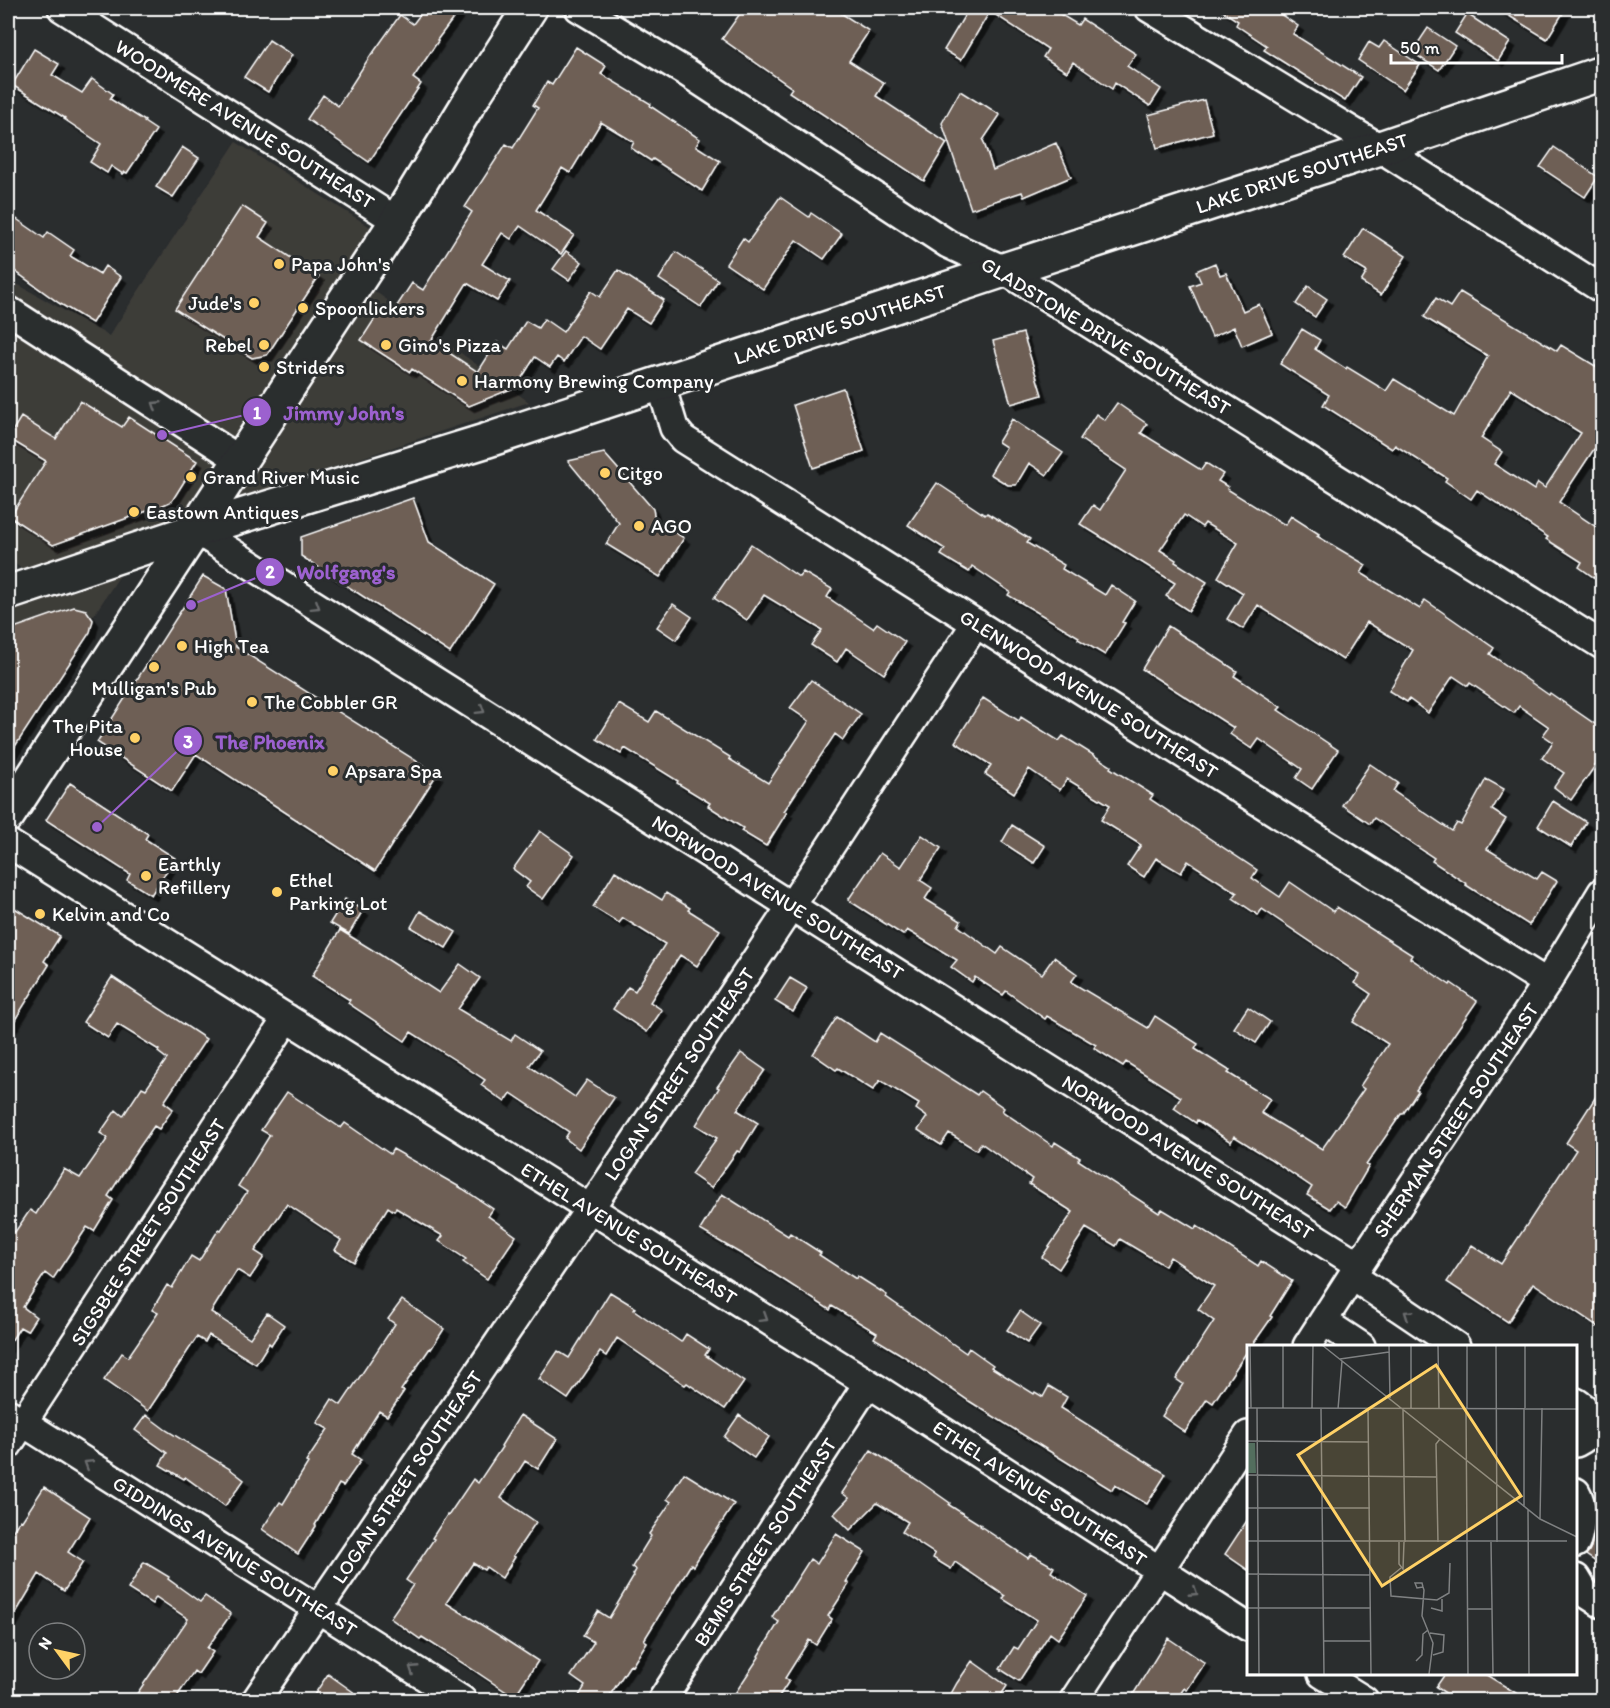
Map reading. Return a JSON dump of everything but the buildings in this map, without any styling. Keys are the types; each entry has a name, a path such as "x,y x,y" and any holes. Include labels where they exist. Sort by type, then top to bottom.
{"main road":[{"path":"8,814 397,221 530,8"},
{"name":"LAKE DRIVE SOUTHEAST","path":"13,585 488,440 1602,74"}],"street":[{"name":"WOODMERE AVENUE SOUTHEAST","path":"62,8 397,221"},
{"name":"GLADSTONE DRIVE SOUTHEAST","path":"579,8 686,72 948,244 1004,270 1602,645"},
{"path":"1149,8 1380,148 1602,289"},
{"path":"8,310 240,460"},
{"name":"GLENWOOD AVENUE SOUTHEAST","path":"660,382 674,428 683,439 1547,983"},
{"name":"NORWOOD AVENUE SOUTHEAST","path":"196,530 792,905 1355,1270 1453,1345"},
{"name":"LOGAN STREET SOUTHEAST","path":"256,1701 590,1208 976,623"},
{"name":"ETHEL AVENUE SOUTHEAST","path":"8,843 868,1383 1247,1626"},
{"name":"SHERMAN STREET SOUTHEAST","path":"1307,1345 1547,983 1602,892"},
{"name":"SIGSBEE STREET SOUTHEAST","path":"8,1445 15,1418 287,1018"},
{"path":"1323,1321 1358,1345"},
{"name":"BEMIS STREET SOUTHEAST","path":"662,1701 868,1383"},
{"path":"1577,1403 1583,1407 1591,1421 1583,1439 1577,1442"},
{"name":"GIDDINGS AVENUE SOUTHEAST","path":"15,1418 462,1701"},
{"path":"1074,1701 1247,1437"},
{"path":"1577,1495 1580,1499 1581,1520 1577,1535"},
{"path":"1577,1581 1585,1593 1602,1604"},
{"path":"1324,1675 1364,1701"}],"shaded area":[{"path":"236,142 372,228 188,516 31,575 8,559 8,299 17,284 109,336"},
{"path":"369,287 529,402 238,499 242,482"},
{"path":"122,572 8,747 8,613"}],"place":[{"name":"Papa John's","path":"279,264"},
{"name":"Jude's","path":"254,303"},
{"name":"Spoonlickers","path":"303,308"},
{"name":"Rebel","path":"264,345"},
{"name":"Gino's Pizza","path":"386,345"},
{"name":"Striders","path":"264,367"},
{"name":"Harmony Brewing Company","path":"462,381"},
{"name":"Jimmy John's","path":"162,435"},
{"name":"Citgo","path":"605,473"},
{"name":"Grand River Music","path":"191,477"},
{"name":"Eastown Antiques","path":"134,512"},
{"name":"AGO","path":"639,526"},
{"name":"Wolfgang's","path":"191,605"},
{"name":"High Tea","path":"182,646"},
{"name":"Mulligan's Pub","path":"154,667"},
{"name":"The Cobbler GR","path":"252,702"},
{"name":"The Pita House","path":"135,738"},
{"name":"Apsara Spa","path":"333,771"},
{"name":"The Phoenix","path":"97,827"},
{"name":"Earthly Refillery","path":"146,876"},
{"name":"Ethel Parking Lot","path":"277,892"},
{"name":"Kelvin and Co","path":"40,914"}]}
